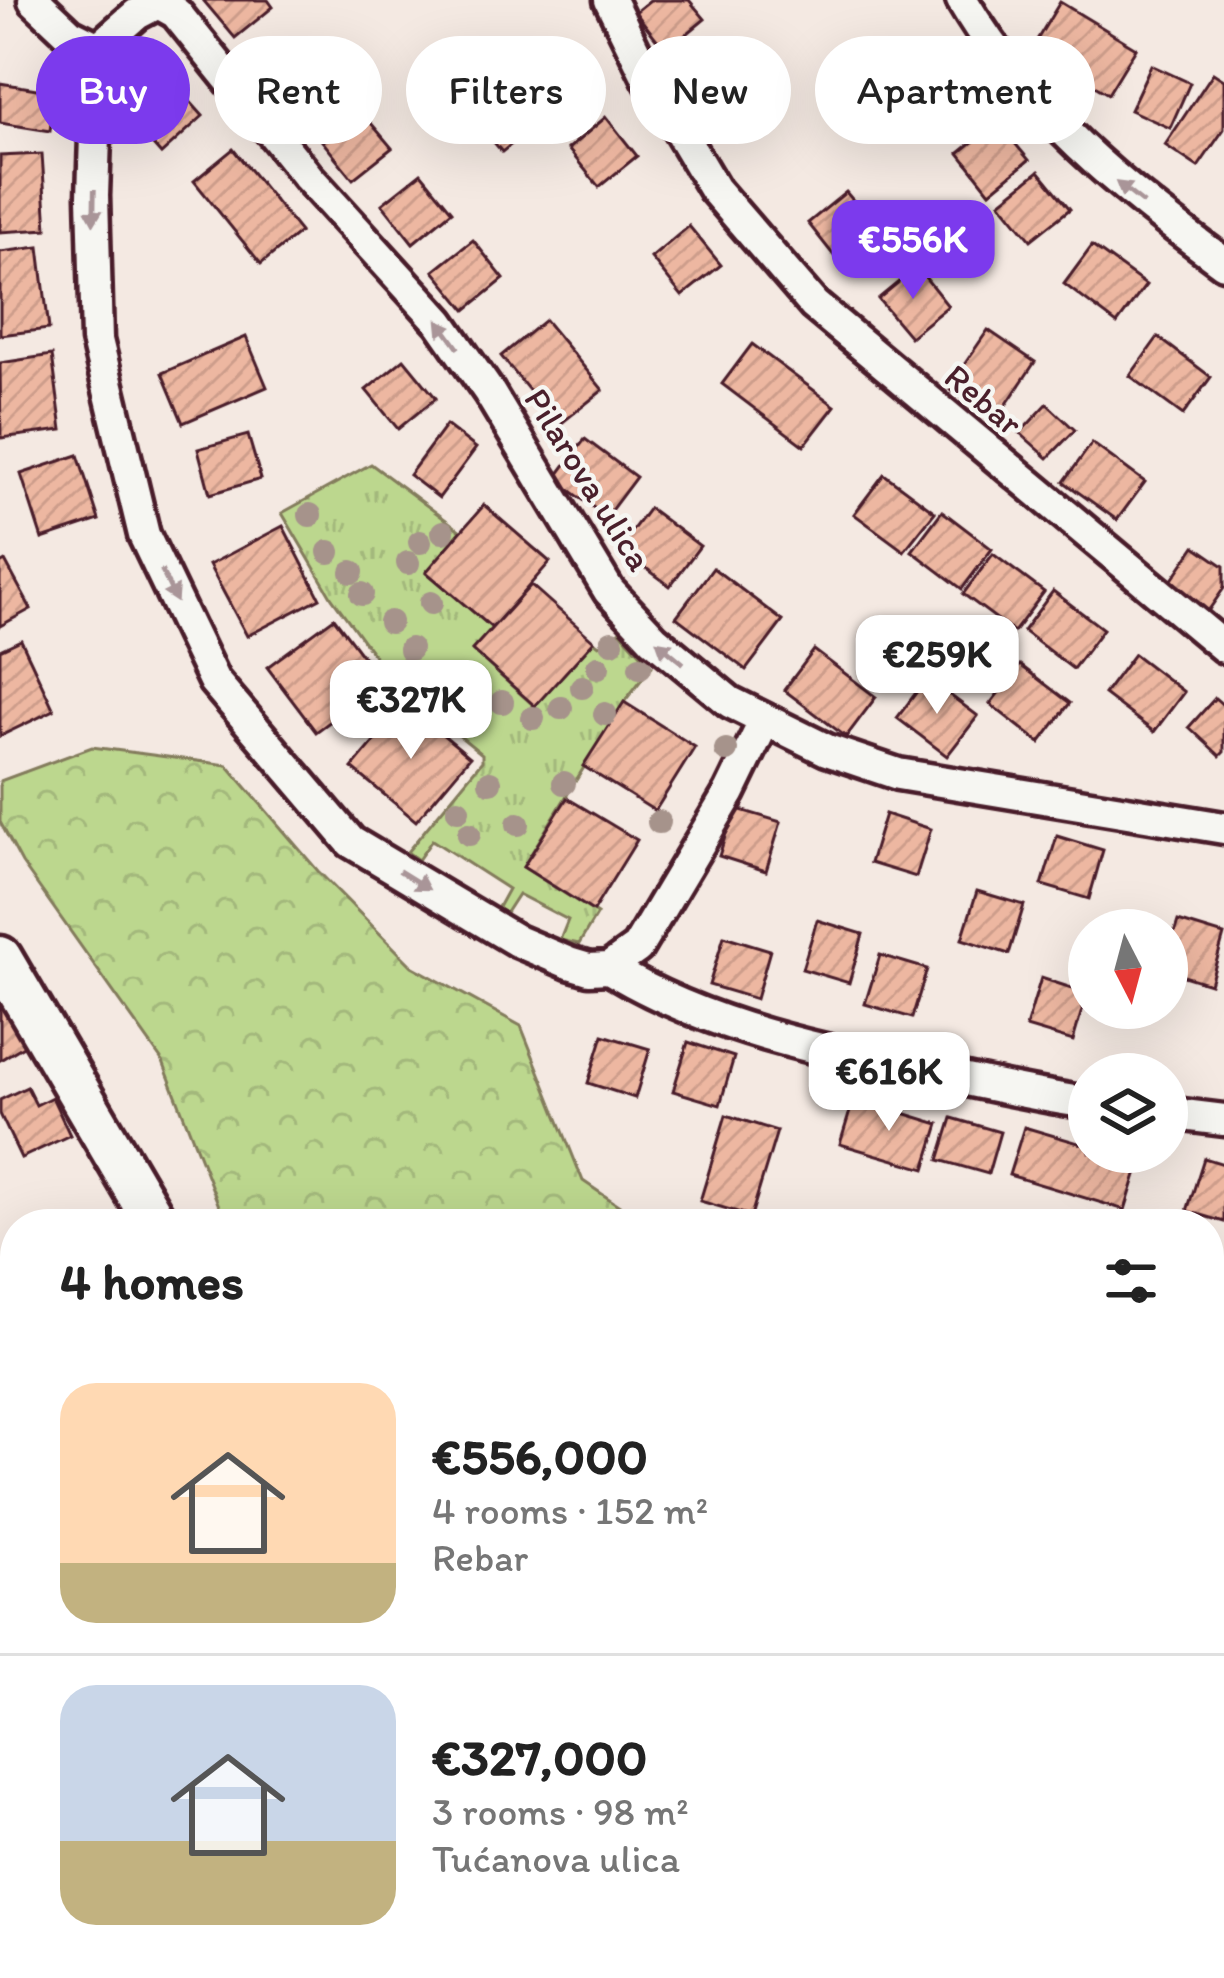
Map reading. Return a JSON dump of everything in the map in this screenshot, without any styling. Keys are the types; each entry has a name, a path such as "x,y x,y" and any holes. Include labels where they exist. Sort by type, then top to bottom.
{"street":[{"path":"34,0 74,36"},
{"name":"Rebar","path":"610,0 648,78 714,189 814,305 1224,647"},
{"path":"962,0 1028,94 1117,183 1224,263"},
{"name":"Pilarova ulica","path":"112,36 159,1 176,13 308,177 440,322 489,392 609,592 669,652 730,702 764,722 898,775 1224,828"},
{"path":"95,144 97,340 144,535 214,681 351,842 517,941 569,963 609,968 637,948 730,792 764,722"},
{"path":"0,958 147,1209"},
{"path":"609,968 652,993 721,1021 800,1043 1068,1099"},
{"path":"1188,1116 1224,1120"}],"green space":[{"path":"371,464 461,531 427,572 492,628 473,651 534,706 594,641 599,645 620,631 652,666 624,702 523,867 597,914 579,944 560,940 568,920 518,894 505,914 497,909 508,889 432,840 418,860 407,852 482,761 482,754 394,683 332,598 282,513"},
{"path":"92,747 227,765 318,871 412,966 521,1026 583,1181 624,1209 220,1209 163,1062 22,863 0,822 0,781"}],"building":[{"path":"203,0 268,0 273,7 233,36"},
{"path":"650,0 689,0 705,19 684,36 654,36 635,12"},
{"path":"1060,2 1136,48 1108,94 1095,86 1095,36 1039,36"},
{"path":"1151,65 1190,83 1170,128 1130,110"},
{"path":"1213,73 1224,80 1224,129 1198,167 1165,145"},
{"path":"0,83 36,89 36,129 0,123"},
{"path":"190,101 203,116 190,128"},
{"path":"606,117 637,156 599,187 568,149 574,144 606,144"},
{"path":"382,136 392,148 353,179 324,144 382,144"},
{"path":"152,144 172,144 161,154"},
{"path":"970,144 1016,144 1029,160 990,192 959,153"},
{"path":"233,149 300,232 261,264 194,181"},
{"path":"42,154 47,229 0,232 0,156"},
{"path":"1039,171 1070,209 1031,240 1000,202"},
{"path":"421,173 452,211 413,243 382,204"},
{"path":"846,192 878,230 839,262 808,223"},
{"path":"689,226 721,265 682,296 651,258"},
{"path":"473,240 504,279 466,310 434,271"},
{"path":"1092,246 1146,285 1117,324 1064,284"},
{"path":"39,247 49,329 0,335 0,252"},
{"path":"917,267 948,306 910,337 878,299"},
{"path":"545,320 603,390 558,426 501,356"},
{"path":"988,330 1035,362 996,420 948,388"},
{"path":"246,337 267,387 183,423 162,373"},
{"path":"1158,337 1211,377 1183,415 1130,376"},
{"path":"752,344 835,406 804,446 722,384"},
{"path":"52,355 62,430 1,438 0,363"},
{"path":"404,359 436,398 398,429 366,390"},
{"path":"1047,404 1075,430 1048,458 1020,433"},
{"path":"446,425 476,448 439,498 409,475"},
{"path":"248,435 261,479 210,494 198,449"},
{"path":"585,439 636,477 606,517 555,479"},
{"path":"1092,443 1145,482 1117,520 1064,482"},
{"path":"78,455 99,520 42,539 21,474"},
{"path":"884,474 935,512 904,551 854,514"},
{"path":"484,505 550,562 492,628 426,572"},
{"path":"649,508 700,546 670,586 619,548"},
{"path":"942,511 992,549 962,589 912,551"},
{"path":"283,526 320,598 247,636 209,565"},
{"path":"1195,546 1224,566 1224,588 1206,614 1167,587"},
{"path":"993,554 1044,592 1014,632 963,594"},
{"path":"5,561 31,609 0,626 0,564"},
{"path":"713,568 783,621 746,670 676,617"},
{"path":"531,585 594,641 535,706 472,650"},
{"path":"1053,591 1103,629 1073,669 1023,631"},
{"path":"334,618 383,683 316,732 267,667"},
{"path":"21,640 54,710 0,736 0,650"},
{"path":"814,650 876,697 846,737 784,690"},
{"path":"1134,654 1184,692 1154,732 1104,694"},
{"path":"1020,665 1070,703 1040,743 990,704"},
{"path":"927,678 978,716 947,756 897,718"},
{"path":"1215,698 1224,706 1224,752 1220,756 1189,727"},
{"path":"624,702 695,747 655,811 583,766"},
{"path":"406,704 470,757 416,821 352,768"},
{"path":"567,798 637,840 593,911 523,867"},
{"path":"734,808 781,822 766,871 719,856"},
{"path":"885,814 931,829 916,877 870,863"},
{"path":"1057,836 1103,850 1089,899 1042,885"},
{"path":"977,891 1024,905 1009,954 962,939"},
{"path":"817,920 863,934 849,983 802,969"},
{"path":"1188,924 1224,935 1210,984 1188,977"},
{"path":"724,936 770,950 756,999 709,985"},
{"path":"880,955 927,969 912,1018 865,1004"},
{"path":"1041,978 1068,987 1068,1029 1076,1029 1073,1041 1026,1027"},
{"path":"3,998 30,1042 0,1060 0,1000"},
{"path":"603,1035 650,1049 635,1098 588,1083"},
{"path":"688,1042 734,1057 720,1105 673,1091"},
{"path":"27,1087 36,1105 52,1097 70,1135 21,1158 0,1114 0,1100"},
{"path":"854,1098 939,1124 925,1169 840,1144"},
{"path":"726,1115 777,1131 753,1209 727,1209 700,1201"},
{"path":"952,1118 1000,1132 988,1174 939,1160"},
{"path":"1024,1127 1068,1140 1068,1173 1137,1173 1122,1209 1009,1175"},
{"path":"1204,1158 1224,1164 1224,1209 1188,1209"}]}
